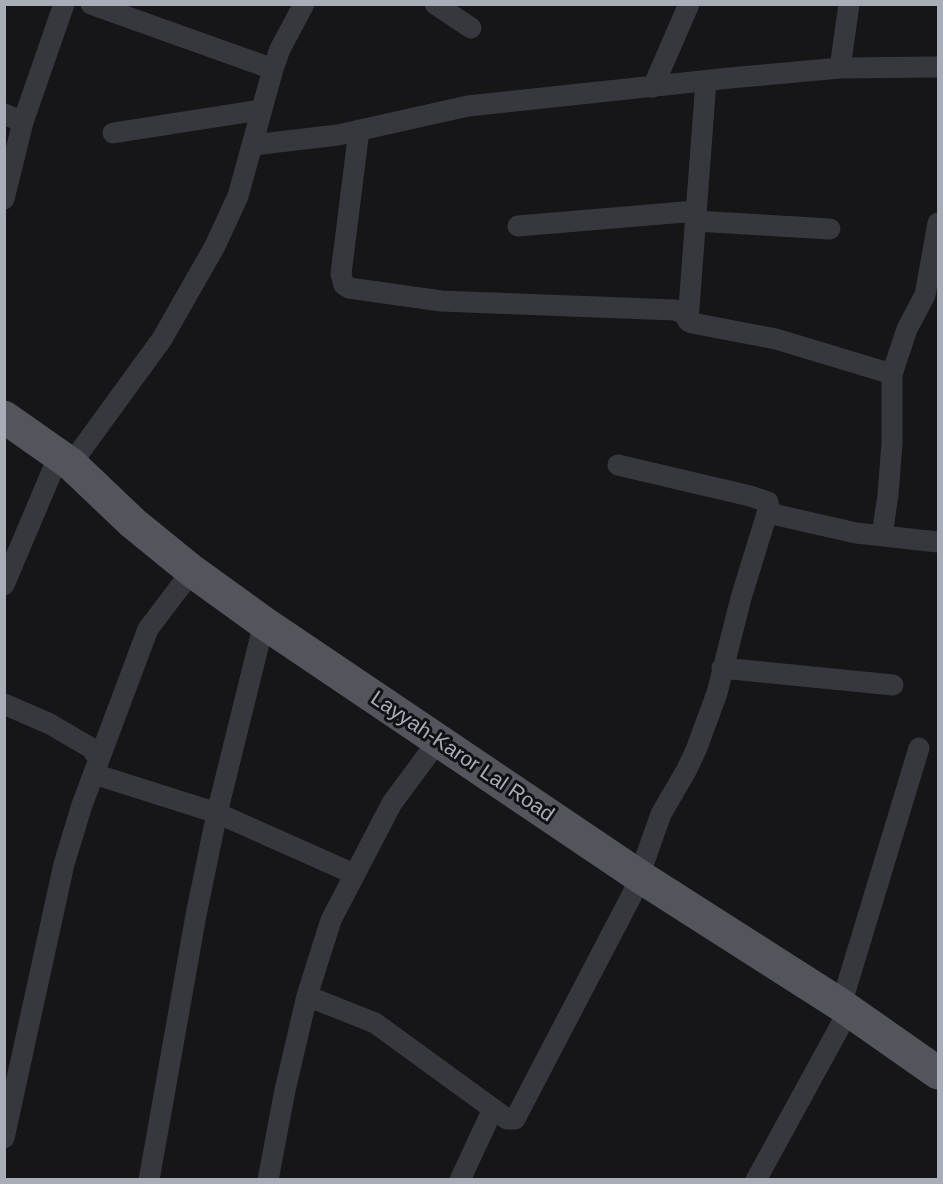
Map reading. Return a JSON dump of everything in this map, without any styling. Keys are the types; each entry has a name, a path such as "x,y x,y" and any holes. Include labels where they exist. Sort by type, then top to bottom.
{"main road":[{"name":"Layyah-Karor Lal Road","path":"4,417 65,460 134,523 192,571 264,623 639,876 845,1007 939,1072"}],"street":[{"path":"4,199 14,118 64,4"},
{"path":"91,4 273,69"},
{"path":"4,585 65,460 162,339 215,246 238,196 253,145 260,110 280,49 304,4"},
{"path":"435,4 471,28"},
{"path":"652,87 689,4"},
{"path":"840,68 849,4"},
{"path":"253,145 338,135 468,106 840,68 939,67"},
{"path":"688,321 706,81"},
{"path":"113,133 260,110"},
{"path":"359,130 341,274 344,285 349,288 441,301 675,310 685,314 688,321 698,325 776,339 892,374"},
{"path":"518,226 696,216 830,229"},
{"path":"882,535 892,443 892,374 907,329 932,301 939,223"},
{"path":"308,996 375,1023 507,1119 515,1119 633,893 661,814 696,750 717,693 741,598 768,513 768,502 762,499 618,465"},
{"path":"768,513 856,532 939,542"},
{"path":"4,1138 64,864 82,805 148,629 192,571"},
{"path":"149,1179 184,980 217,813 264,623"},
{"path":"722,668 893,686"},
{"path":"4,704 60,730 91,748 97,766"},
{"path":"268,1179 285,1089 330,920 392,803 438,741"},
{"path":"756,1179 845,1007 919,748"},
{"path":"97,766 217,813 354,874"},
{"path":"460,1179 493,1109"}]}
